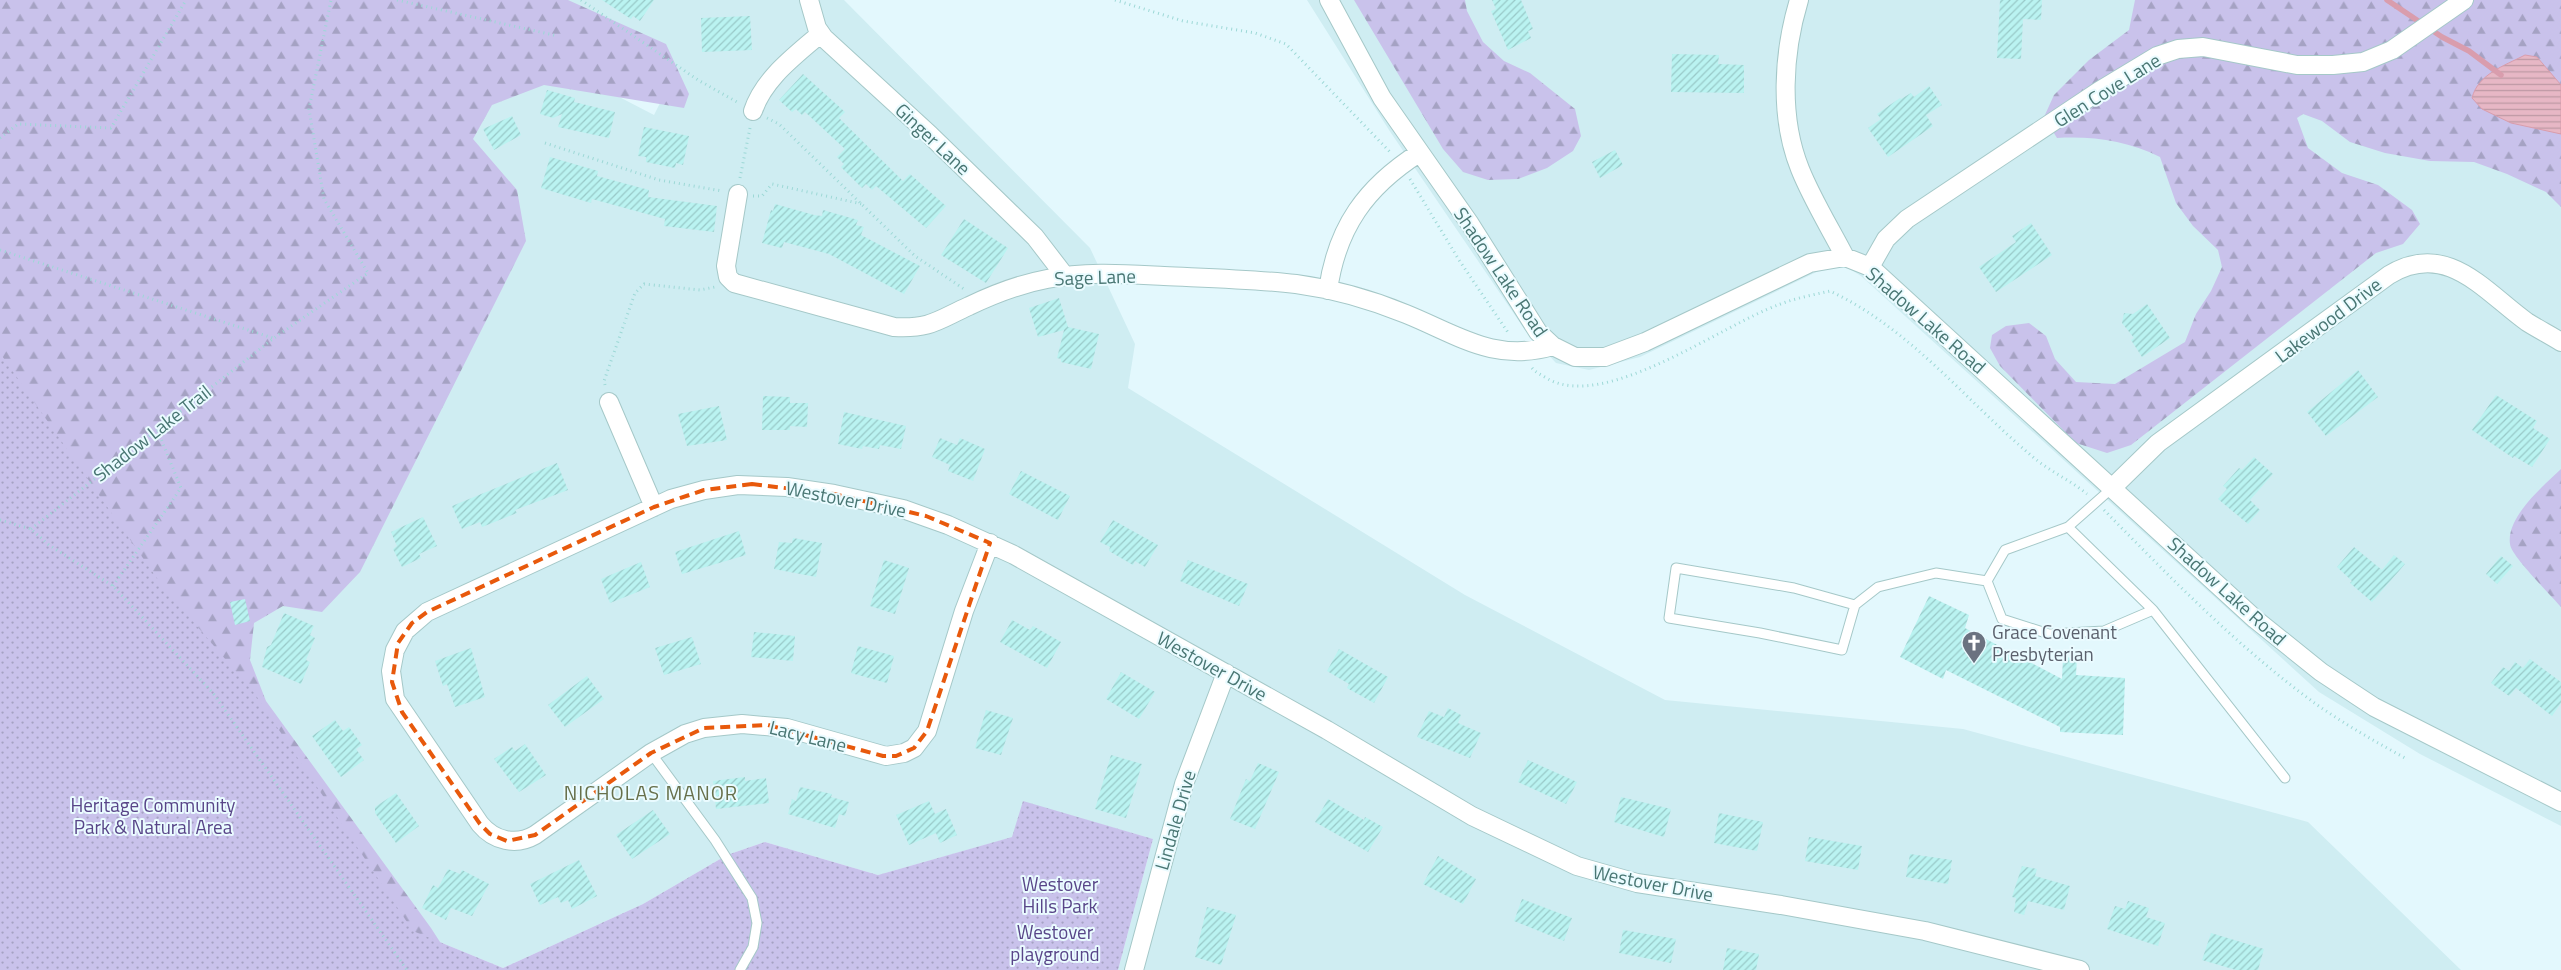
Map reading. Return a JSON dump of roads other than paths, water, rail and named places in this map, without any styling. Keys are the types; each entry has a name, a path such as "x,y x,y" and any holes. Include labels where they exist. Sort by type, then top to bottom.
{"street":[{"name":"Ginger Lane","path":"809,0 820,34 1035,237 1065,276"},
{"name":"Shadow Lake Road","path":"1329,0 1382,98 1470,224 1538,332 1553,346 1575,357 1606,357 1645,342 1810,263 1844,257 1870,267 2255,619 2321,672 2374,707 2561,802"},
{"path":"1799,0 1792,31 1786,80 1787,115 1791,138 1800,169 1844,257"},
{"name":"Glen Cove Lane","path":"1870,267 1886,239 1907,220 2099,91 2157,56 2178,49 2203,47 2297,65 2333,65 2363,62 2392,50 2464,0"},
{"path":"753,111 758,95 782,67 820,34"},
{"path":"1328,290 1335,253 1351,219 1375,186 1400,164 1419,153"},
{"name":"Sage Lane","path":"738,194 726,266 728,277 734,283 894,327 913,328 928,326 980,301 1018,286 1065,276 1112,274 1220,278 1298,284 1328,290 1404,313 1467,343 1485,349 1522,352 1553,346"},
{"name":"Lakewood Drive","path":"2112,488 2158,444 2389,275 2409,266 2438,264 2460,270 2528,322 2561,342"},
{"path":"609,402 654,506"},
{"name":"Westover Drive","path":"391,678 392,664 400,640 412,623 426,612 654,506 690,493 717,487 752,484 834,494 903,509 990,544 1083,592 1327,730 1472,816 1555,858 1592,872 1637,883 1790,906 1925,931 2080,970"},
{"name":"Lacy Lane","path":"391,678 395,699 408,720 480,824 490,834 502,839 520,840 536,835 651,753 698,729 742,724 787,728 883,756 896,756 914,748 927,731 964,611 990,544"},
{"name":"Lindale Drive","path":"1134,970 1184,784 1226,673"}],"lane":[{"path":"2112,488 2068,527 2005,550 1988,581 2002,619 2048,634 2104,630 2153,610"},
{"path":"2068,527 2153,610 2285,778"},
{"path":"1855,605 1794,588 1676,568 1669,618 1760,632 1842,650 1855,605 1878,587 1936,573 1988,581"},
{"path":"651,753 715,840 752,898 757,923 753,947 740,970"}],"waterway":[{"path":"2387,0 2442,37 2469,51 2501,75"}],"place":[{"name":"Grace Covenant Presbyterian","path":"1974,664"}],"district":[{"name":"NICHOLAS MANOR","path":"651,793"}],"park label":[{"name":"Heritage Community Park & Natural Area","path":"153,816"},
{"name":"Westover Hills Park","path":"1060,895"},
{"name":"Westover playground","path":"1055,943"}]}
